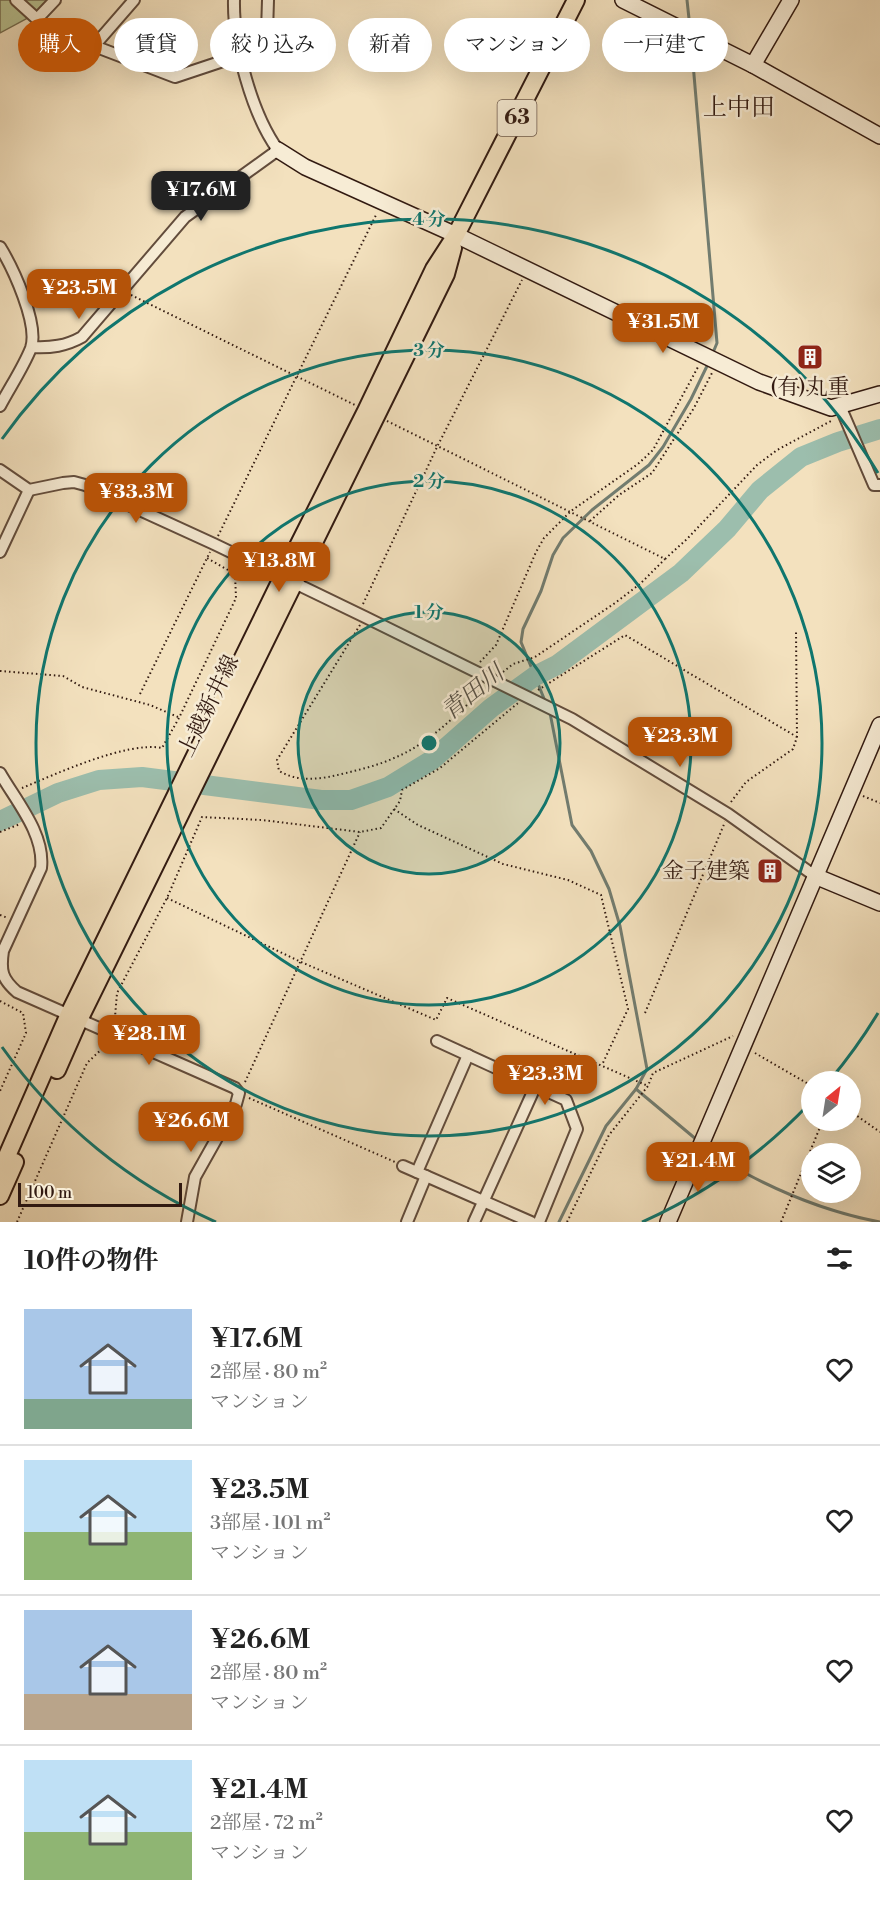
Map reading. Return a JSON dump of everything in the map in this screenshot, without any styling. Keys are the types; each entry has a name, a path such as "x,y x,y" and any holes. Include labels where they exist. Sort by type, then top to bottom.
{"main road":[{"name":"上越新井線","path":"0,1172 371,413 446,274 456,235 576,0"},
{"name":"上越新井線","path":"0,1196 74,1017"}],"street":[{"path":"16,0 36,18"},
{"path":"38,18 55,0"},
{"path":"102,37 134,0"},
{"path":"234,0 236,18"},
{"path":"267,18 268,0"},
{"path":"623,0 753,65 880,136"},
{"path":"753,65 791,0"},
{"path":"102,49 175,77 210,65"},
{"path":"246,72 259,116 269,139 278,150 305,167 456,235 759,382 842,411 880,394"},
{"path":"32,346 67,345 82,336 185,217 278,150"},
{"path":"0,248 20,285 32,330 32,346 0,406"},
{"path":"842,411 874,485 880,486"},
{"path":"0,470 29,490 63,483 85,485 214,544 572,719 726,813 816,876 880,903"},
{"path":"0,552 29,490"},
{"path":"668,1222 880,725"},
{"path":"0,773 40,844 42,856 41,868 3,951 1,965 6,982 17,992 235,1088 239,1093 236,1104 195,1178 187,1222"},
{"path":"437,1041 566,1100 577,1129 539,1222"},
{"path":"407,1222 422,1174 468,1055"},
{"path":"474,1222 536,1086"},
{"path":"403,1166 531,1222"}],"path":[{"path":"140,694 382,202"},
{"path":"527,270 437,447 361,616 280,754 277,766 279,771 286,775 309,779 328,777 394,758 431,736 496,682 513,664 535,657 640,584 757,465 777,450 842,411"},
{"path":"121,290 665,559"},
{"path":"472,671 495,645 544,538 571,511 638,464 653,450 684,395 711,359"},
{"path":"590,520 619,495 652,472 694,408 711,359"},
{"path":"13,796 79,764 150,745 162,748 179,718 236,598 236,574 207,558"},
{"path":"645,1013 726,813 746,782 793,749 796,737 795,631"},
{"path":"145,1049 147,1036 115,1017 117,993 167,898 202,817 262,820 360,832 381,828 400,801 402,790 440,768 524,696 625,635 796,737"},
{"path":"0,671 63,676 82,687 150,705 179,718"},
{"path":"851,790 880,803"},
{"path":"394,809 418,825 503,864 568,880 601,895 628,1009 602,1065"},
{"path":"0,832 27,819"},
{"path":"360,832 239,1093 403,1166"},
{"path":"167,898 301,962 436,1020 447,998 648,1086"},
{"path":"0,1001 23,1013 26,1033 0,1091"},
{"path":"567,1222 609,1135 648,1086 653,1073 749,1029"},
{"path":"17,1222 87,1063 106,1045 117,1048"},
{"path":"742,1046 801,1080"},
{"path":"861,1119 880,1132"},
{"path":"781,1222 818,1131"}],"green space":[{"path":"0,0 53,0 28,18 18,18 18,23 0,33"}],"waterway":[{"path":"687,0 689,18"},
{"path":"694,72 717,343 712,355"},
{"path":"545,701 521,642 523,629 541,591 553,555 563,538 592,510 649,465 663,447 708,364"},
{"name":"青田川","path":"0,821 58,793 99,780 142,777 321,800 351,800 388,787 432,760 491,708 535,676 557,665 681,573 727,529 760,490 801,457 880,429"},
{"path":"550,713 572,825 591,851 609,889 620,926 647,1069 636,1089 606,1126 559,1222"},
{"path":"636,1089 697,1140"},
{"path":"706,1148 735,1168 794,1196 828,1209 880,1222"}],"place":[{"name":"(有)丸重","path":"810,357"},
{"name":"金子建築","path":"770,871"}],"district":[{"name":"上中田","path":"739,108"}]}
